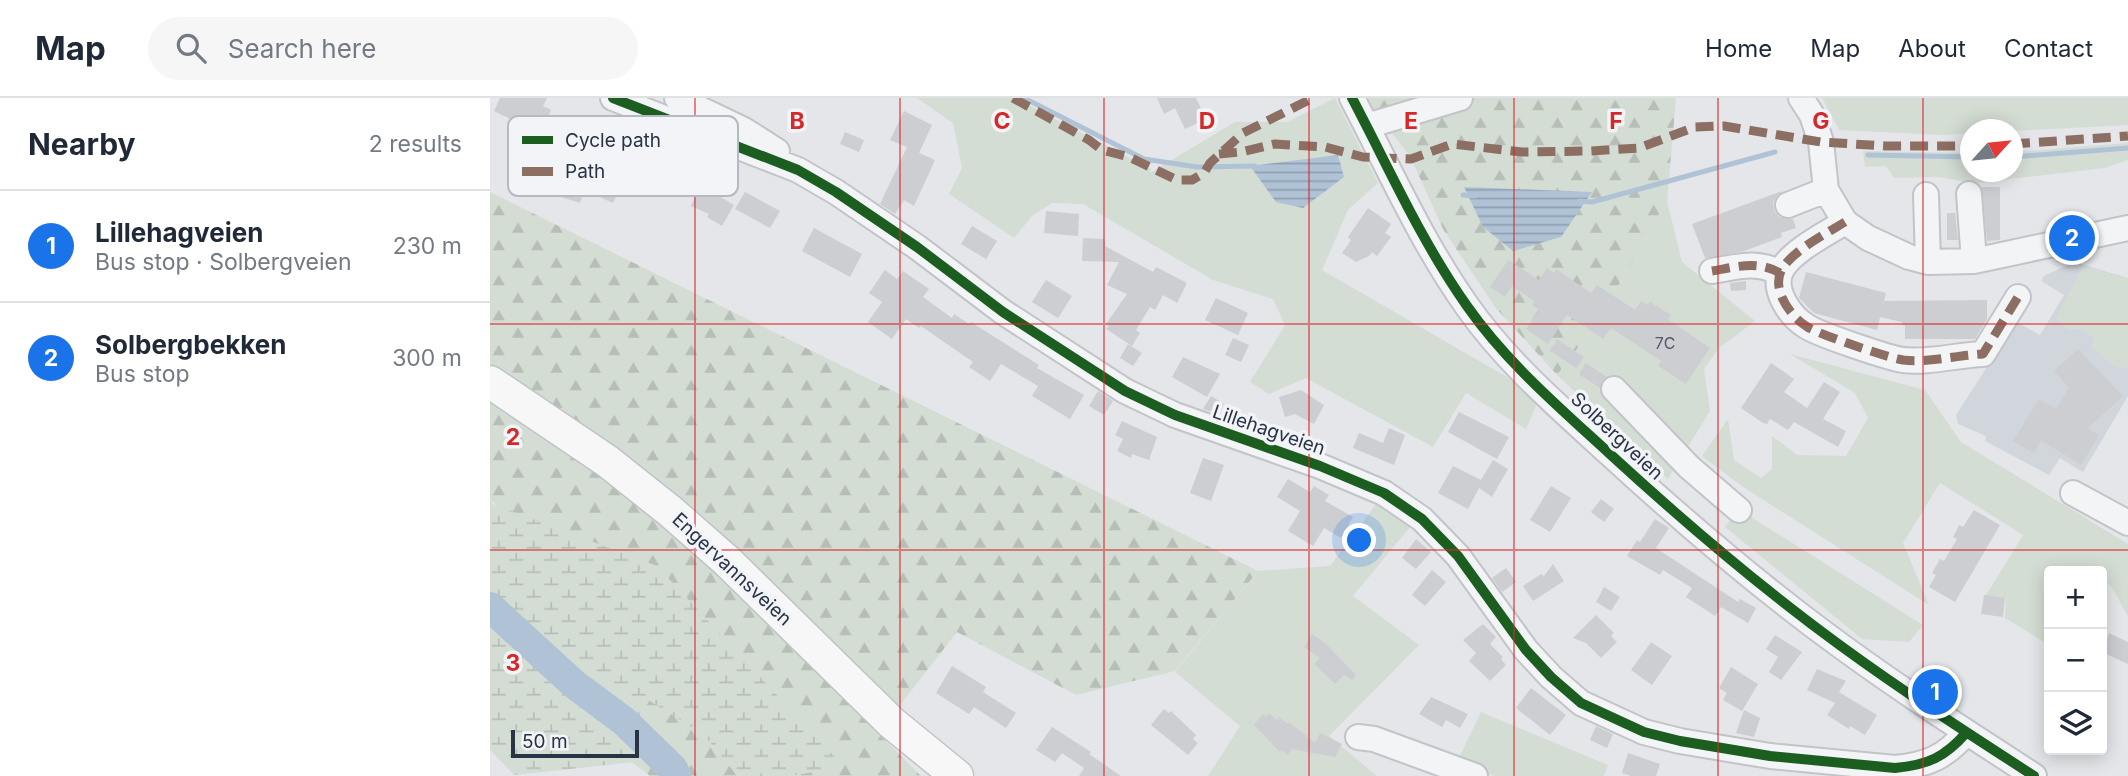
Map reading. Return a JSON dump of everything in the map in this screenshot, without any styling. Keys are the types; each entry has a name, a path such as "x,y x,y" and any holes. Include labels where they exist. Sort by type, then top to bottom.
{"main road":[{"name":"Engervannsveien","path":"490,382 607,461 670,511 737,570 892,723 957,776"}],"street":[{"name":"Lillehagveien","path":"612,98 658,116"},
{"name":"Lillehagveien","path":"677,98 715,116"},
{"name":"Solbergveien","path":"1352,98 1450,281 1468,308 1522,371 1662,502 1735,564 1842,647 1957,726"},
{"path":"1367,126 1460,98"},
{"path":"1801,98 1812,115 1821,142 1826,190 1845,222 1868,238 1909,257 1928,262 1973,261 2128,228"},
{"name":"Lillehagveien","path":"738,127 772,146 798,170"},
{"name":"Lillehagveien","path":"738,147 798,170 836,192 918,247 1003,312 1125,391 1175,415 1320,466 1384,493 1422,519 1458,556 1526,650 1581,703 1644,732 1680,741 1894,772 1951,750 1957,726"},
{"path":"1788,205 1826,190"},
{"path":"1969,194 1973,261"},
{"path":"1926,195 1928,262"},
{"path":"1845,222 1802,250 1787,262 1780,273 1779,287 1783,299 1789,311 1806,327 1901,360 1983,354 2018,297"},
{"path":"1712,271 1756,264 1780,273"},
{"path":"1614,389 1689,467 1739,510"},
{"path":"2073,493 2128,523"},
{"path":"1957,726 2034,776"},
{"path":"1358,737 1374,739 1475,776"}],"shaded area":[{"path":"2074,262 2128,278 2128,396 2083,472 2060,458 2049,475 1985,441 1986,436 1958,424 1956,415 2016,322 2040,335 2064,295 2041,281 2044,276"}],"green space":[{"path":"917,98 1015,98 1151,169 1150,173 1235,122 1287,122 1335,98 1378,183 1348,210 1322,270 1540,396 1526,429 1466,393 1433,447 1306,378 1269,394 1250,382 1285,325 1273,299 1213,280 1083,204 1052,203 1032,216 1014,238 949,194 962,168 953,123"},
{"path":"1364,98 1676,98 1667,201 1596,324 1557,375 1495,307 1443,229 1410,156"},
{"path":"1822,98 2128,98 2128,125 2023,130 2023,119 1960,119 1960,134 1839,130"},
{"path":"2128,143 2128,160 2105,168 2023,177 2023,151"},
{"path":"1863,151 1960,153 1960,181 1937,177 1894,178 1886,166 1865,167"},
{"path":"490,192 1258,571 1175,671 1076,695 957,632 879,734 921,776 791,776 842,766 490,500"},
{"path":"1667,201 1682,262 1755,321 1719,348 1704,369 1710,411 1668,479 1557,375 1596,324"},
{"path":"2083,266 2128,278 2128,369 2114,366 2091,347 2095,340 2083,329 2068,330 2056,318"},
{"path":"1790,354 1925,390 1961,442 2128,544 2128,617 2112,587 2107,584 2107,566 2044,566 2044,642 2005,618 2006,599 1985,597 2023,535 1940,483 1903,543 1929,605 1743,487 1702,456 1728,419 1734,460 1761,478 1772,469 1772,436 1797,455 1846,456 1868,418 1855,393"},
{"path":"490,500 493,504 657,566 843,766 791,776 738,776 703,734 643,697 635,762 514,775 490,750"},
{"path":"1376,504 1410,527 1353,596 1419,645 1329,736 1377,776 1208,776 1240,726 1175,672 1258,571 1330,566"},
{"path":"1738,509 1923,625 1909,642 1862,639 1725,527"},
{"path":"643,696 704,735 738,776 650,776 633,763"},
{"path":"1481,712 1608,765 1604,776 1495,776 1457,762"}],"water":[{"path":"1338,155 1344,177 1303,208 1276,202 1250,166"},
{"path":"1464,187 1592,192 1561,237 1513,251 1483,227"}],"building":[{"path":"500,98 547,98 543,106 551,110 549,116 508,118 494,111"},
{"path":"1157,98 1196,98 1206,119 1185,129 1175,108 1164,114"},
{"path":"904,111 932,125 919,153 935,160 914,206 904,200 895,214 880,204 907,147 890,140"},
{"path":"845,132 864,140 859,152 840,144"},
{"path":"1982,187 2000,187 2000,240 1987,241"},
{"path":"1782,191 1773,202 1774,210 1779,217 1793,219 1796,228 1781,233 1782,237 1744,251 1705,258 1692,224"},
{"path":"745,192 780,211 770,228 735,209"},
{"path":"558,196 582,196 580,203"},
{"path":"597,196 616,196 613,203"},
{"path":"695,196 719,196 734,205 722,226 707,217 709,214 691,206"},
{"path":"1368,208 1391,224 1385,233 1391,237 1377,256 1372,252 1356,262 1342,253 1351,240 1348,237"},
{"path":"1046,211 1079,214 1078,236 1044,233"},
{"path":"1947,213 1955,213 1958,240 1947,240"},
{"path":"972,226 997,241 986,259 961,244"},
{"path":"814,228 862,254 850,277 802,251"},
{"path":"1083,238 1105,239 1105,246 1153,272 1156,267 1187,283 1177,303 1163,295 1155,310 1150,307 1136,330 1140,333 1132,346 1106,329 1109,326 1106,324 1127,294 1107,285 1119,262 1082,261"},
{"path":"1508,260 1539,280 1547,268 1554,273 1556,269 1591,293 1597,285 1635,310 1641,301 1648,305 1650,302 1671,315 1668,319 1710,348 1686,384 1658,366 1661,361 1611,328 1603,339 1567,315 1548,344 1526,329 1539,310 1532,305 1534,301 1512,286 1505,297 1490,287"},
{"path":"885,270 897,279 903,271 929,289 923,297 952,318 954,314 969,324 971,322 1039,365 1037,368 1084,395 1070,419 1032,396 1038,386 1001,364 990,381 969,367 973,362 921,326 919,328 906,319 892,339 868,322 882,302 869,293"},
{"path":"1806,272 1886,293 1884,301 1987,300 1987,319 1975,339 1905,339 1905,325 1902,325 1902,322 1880,317 1877,330 1814,313 1799,298"},
{"path":"1046,280 1072,296 1058,318 1032,302"},
{"path":"1746,281 1746,290 1731,291 1730,283"},
{"path":"1216,298 1248,313 1238,335 1205,320"},
{"path":"1233,338 1249,345 1241,362 1225,355"},
{"path":"1557,339 1584,357 1576,368 1550,351"},
{"path":"1128,344 1142,353 1133,366 1120,358"},
{"path":"2078,349 2123,396 2088,428 2099,435 2081,465 2041,440 2034,453 2013,441 2039,399 2056,409 2069,388 2054,371"},
{"path":"1183,357 1220,374 1207,397 1172,377"},
{"path":"1586,363 1607,377 1600,388 1579,374"},
{"path":"1771,363 1794,379 1784,392 1807,408 1824,382 1840,392 1823,419 1846,431 1838,447 1794,422 1788,430 1770,419 1767,424 1763,423 1741,408"},
{"path":"1301,390 1324,405 1314,424 1295,414 1285,417 1279,397"},
{"path":"1098,391 1113,401 1104,415 1089,406"},
{"path":"1211,396 1224,404 1218,414 1203,409"},
{"path":"1459,412 1509,437 1497,459 1448,432"},
{"path":"1122,421 1157,437 1149,460 1132,454 1131,458 1117,451 1123,439 1115,435"},
{"path":"1389,428 1405,435 1394,465 1353,448 1359,433 1383,443"},
{"path":"1203,458 1224,465 1211,501 1190,493"},
{"path":"1493,460 1508,469 1492,497 1479,488 1468,509 1438,493 1453,466 1481,480"},
{"path":"1288,479 1310,492 1314,486 1329,495 1325,501 1353,517 1341,538 1324,528 1313,546 1288,531 1300,511 1277,497"},
{"path":"1551,486 1571,498 1550,532 1530,520"},
{"path":"1601,499 1614,509 1604,522 1591,512"},
{"path":"1974,510 2000,525 1955,602 1929,587 1936,575 1932,573 1940,559 1944,561 1957,539 1953,537 1959,525 1963,527"},
{"path":"1655,519 1669,528 1656,548 1738,602 1740,599 1756,608 1748,623 1721,607 1715,616 1686,597 1692,588 1663,570 1660,575 1627,556"},
{"path":"1416,539 1431,552 1416,569 1402,558"},
{"path":"1553,564 1564,581 1533,601 1523,586 1541,574 1544,576"},
{"path":"1506,568 1516,582 1502,592 1492,578"},
{"path":"1432,570 1446,582 1425,606 1412,595"},
{"path":"1604,587 1620,597 1611,611 1596,602"},
{"path":"1984,595 2005,598 2003,617 1981,614"},
{"path":"1596,615 1614,633 1611,636 1617,642 1601,658 1586,643 1573,638"},
{"path":"1483,624 1496,637 1490,644 1503,657 1501,659 1506,665 1490,681 1469,661 1476,653 1463,640"},
{"path":"2109,633 2128,642 2128,664 2107,654"},
{"path":"1312,634 1325,643 1356,675 1352,680 1344,675 1335,684 1314,664 1320,658 1304,647"},
{"path":"1775,635 1802,652 1781,680 1769,672 1778,657 1766,649"},
{"path":"1651,642 1672,656 1652,685 1631,670"},
{"path":"952,666 986,687 983,692 1016,713 1006,728 974,707 969,714 936,693"},
{"path":"1731,667 1758,684 1742,711 1723,700 1727,693 1719,688"},
{"path":"1817,669 1846,681 1839,692 1877,715 1865,735 1850,726 1849,729 1827,715 1835,703 1807,690"},
{"path":"1531,688 1566,715 1550,735 1516,708"},
{"path":"1431,697 1468,714 1460,728 1446,720 1442,727 1419,714"},
{"path":"1164,709 1169,713 1171,711 1196,735 1193,739 1198,743 1188,755 1151,725"},
{"path":"1744,710 1760,718 1754,737 1736,733"},
{"path":"1269,713 1277,720 1279,717 1288,724 1289,722 1315,743 1320,733 1342,744 1335,757 1292,749 1288,755 1282,750 1280,752 1254,725 1263,714 1266,717"},
{"path":"1596,726 1613,734 1607,748 1590,740"},
{"path":"1052,727 1091,752 1089,754 1121,776 1079,776 1084,768 1062,753 1055,762 1036,750"},
{"path":"1628,753 1660,764 1656,776 1631,776 1622,773"}],"waterway":[{"path":"1024,98 1144,159 1197,167 1255,166"},
{"path":"2023,156 2128,148"},
{"path":"1579,201 1592,202 1775,152"},
{"path":"1868,155 1960,157"},
{"path":"1463,195 1475,196"},
{"path":"490,607 574,684 625,722 673,769 676,776"}],"marked path":[{"path":"1013,98 1102,150 1129,157 1177,180 1192,180 1204,173 1210,163 1243,133 1313,98"},
{"path":"1219,154 1275,144 1325,147 1363,157 1411,159 1452,144 1522,152 1591,151 1639,148 1695,127 1724,126 1821,142 1886,146 1960,146"},
{"path":"2023,143 2128,136"},
{"path":"1845,222 1800,250 1781,271 1779,286 1784,302 1800,322 1813,330 1903,360 1983,354 2018,297"},
{"path":"1712,271 1755,266 1780,273"}],"cycle path":[{"path":"613,98 659,116"},
{"path":"1352,98 1420,230 1450,281 1482,327 1534,384 1666,504 1781,601 1889,680 2034,776"},
{"path":"738,147 798,170 836,192 917,247 1003,312 1125,391 1175,415 1320,466 1384,493 1422,519 1458,556 1526,650 1581,703 1644,732 1680,741 1770,756 1895,768 1917,765 1935,758 1951,748 1966,733"}],"place":[{"name":"Solbergbekken","path":"2072,238"},
{"name":"Lillehagveien","path":"1935,692"}]}
